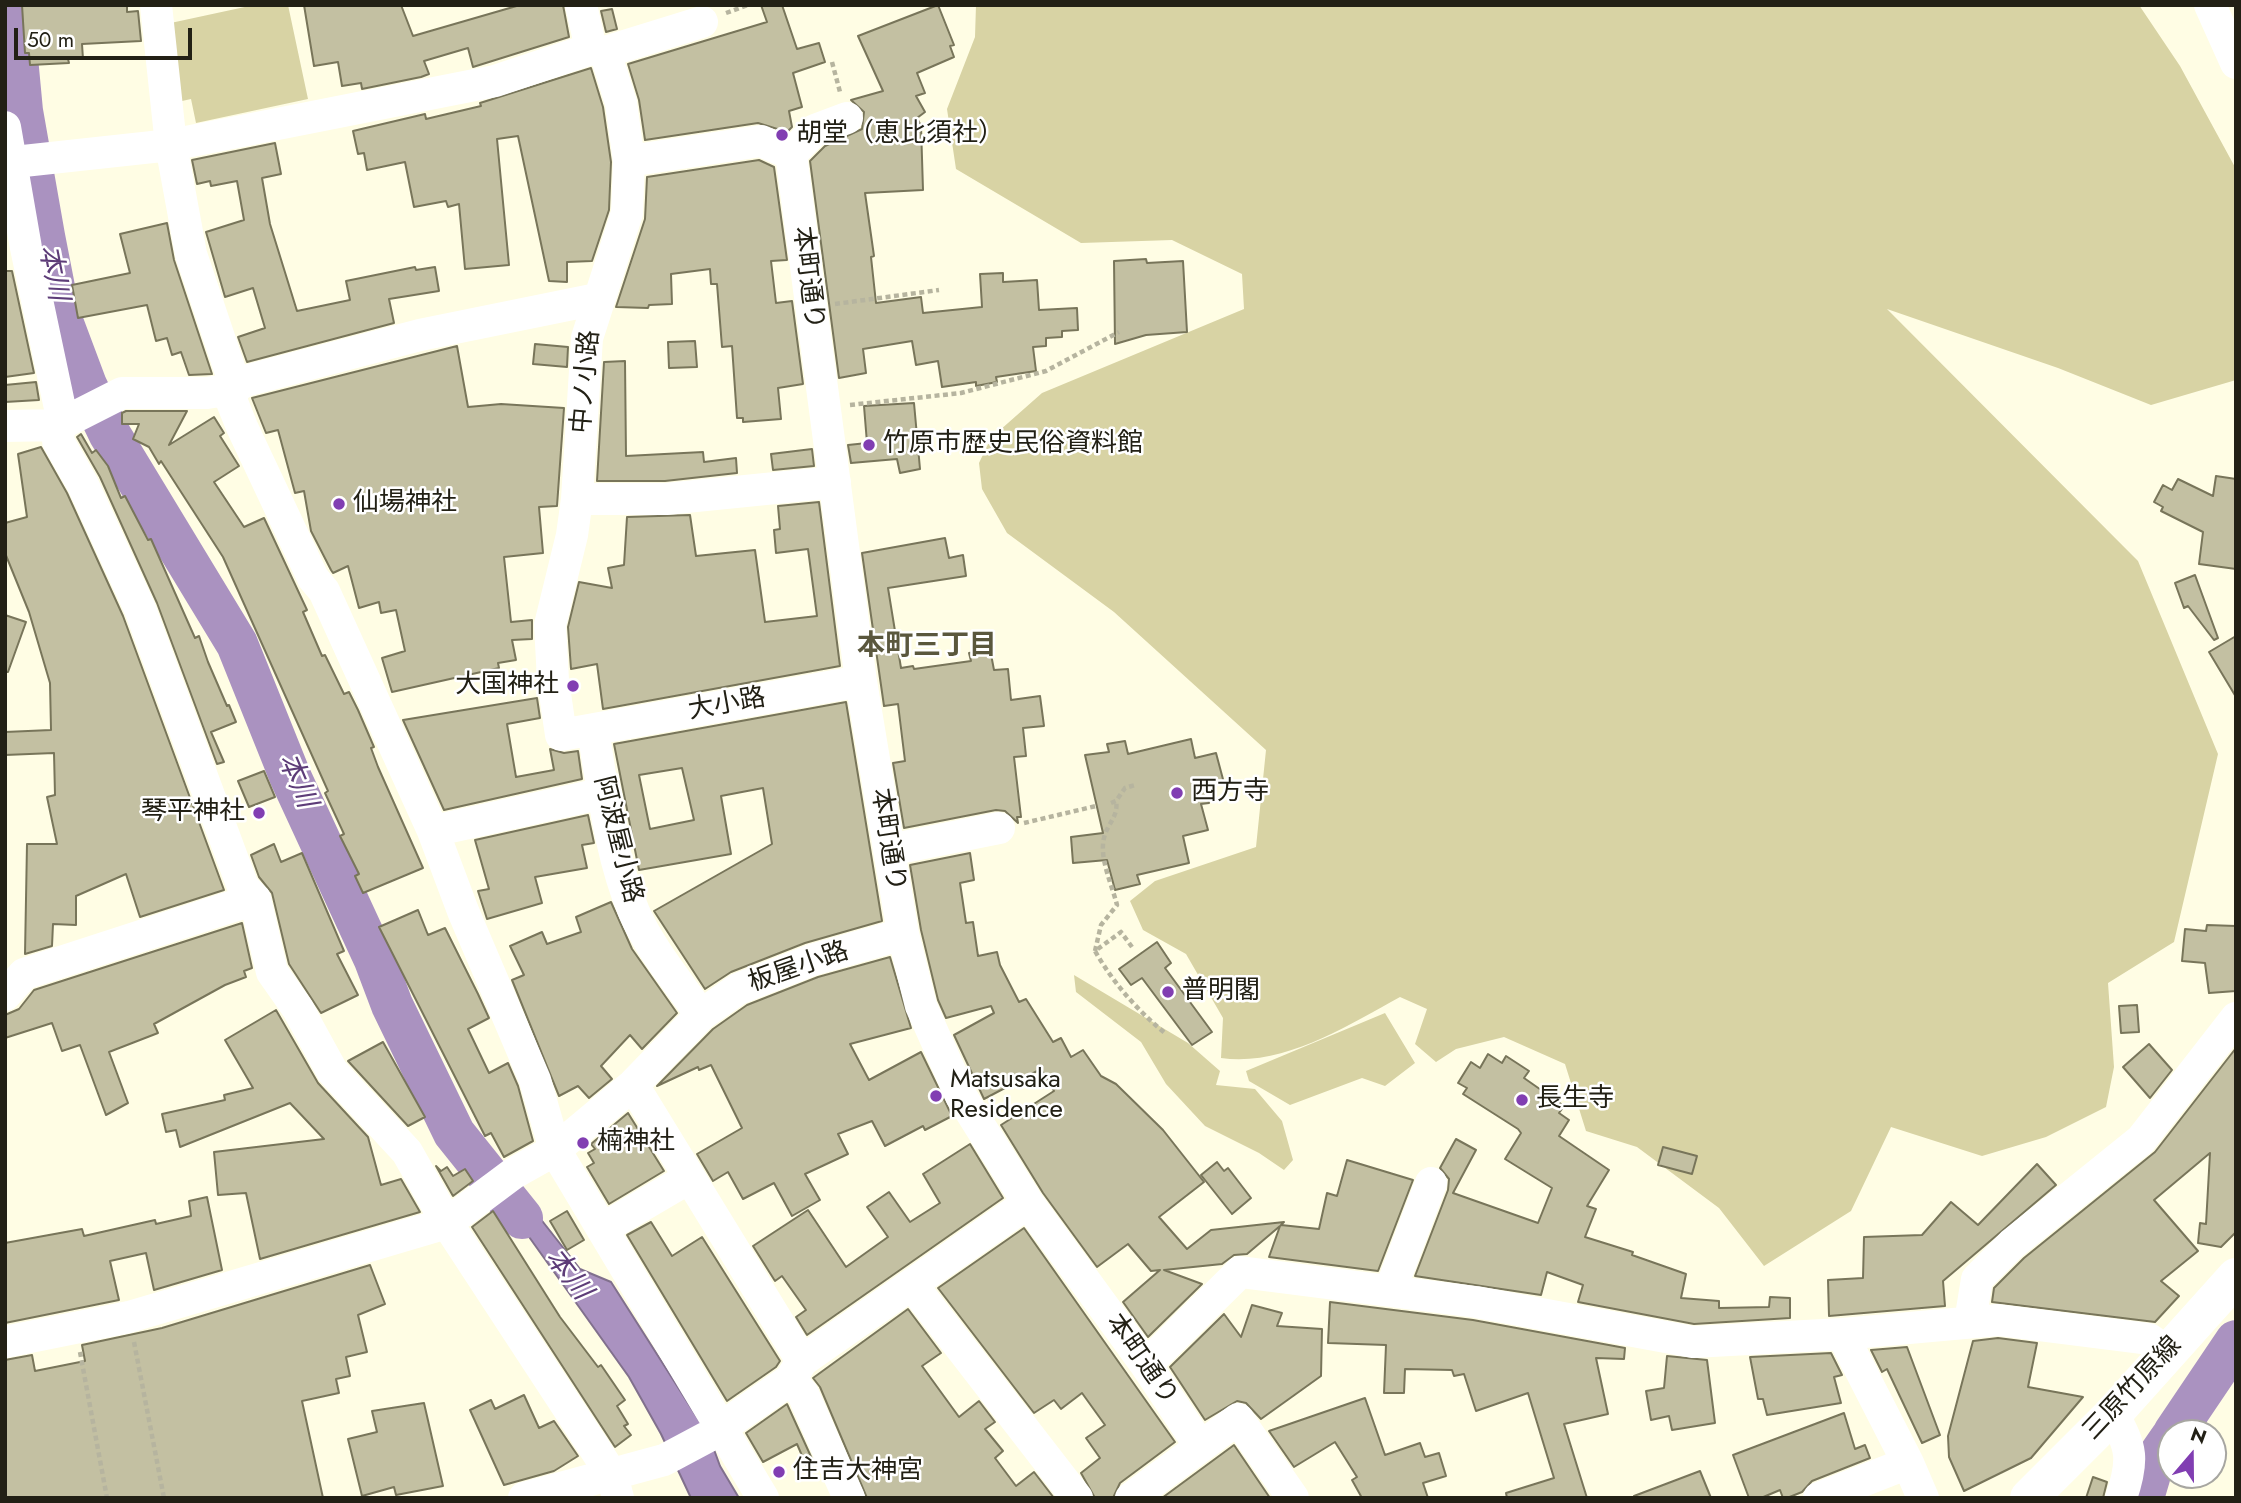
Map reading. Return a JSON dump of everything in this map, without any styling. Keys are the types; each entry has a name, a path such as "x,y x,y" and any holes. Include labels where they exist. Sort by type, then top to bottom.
{"main road":[{"name":"三原竹原線","path":"2029,1498 2113,1413 2236,1277"}],"street":[{"path":"156,5 171,145 191,254 232,376 232,402 242,427 313,578 324,591 433,831 463,911 535,1080 555,1150 714,1431 763,1498"},
{"name":"中ノ小路","path":"561,735 553,680 550,625 572,535 577,499 587,338 626,213 629,161 621,103 581,5"},
{"path":"2210,5 2232,43"},
{"path":"19,162 171,145 495,81 702,22"},
{"path":"629,161 761,141 791,154 815,130 847,118"},
{"path":"5,127 19,162 61,413 67,422"},
{"name":"本町通り","path":"791,154 861,681 903,934 921,1006 961,1096 1028,1203 1146,1364 1200,1446"},
{"path":"5,426 67,422 122,393 207,393 232,389 245,381 420,335 597,299"},
{"path":"67,422 58,441 83,485 139,609 243,887 255,899 272,972 298,1009 332,1071 407,1152 447,1223 615,1487"},
{"path":"577,499 666,499 835,482"},
{"name":"大小路","path":"561,735 861,681"},
{"name":"阿波屋小路","path":"593,730 622,879 635,913 652,945 701,1015"},
{"path":"433,831 604,793"},
{"path":"889,850 999,828"},
{"path":"5,995 24,974 255,899"},
{"name":"板屋小路","path":"447,1223 514,1173 555,1150 634,1085 701,1015 738,989 812,960 903,934"},
{"path":"1970,1322 1978,1279 2012,1244 2141,1140 2236,1018"},
{"path":"634,1085 796,1370 803,1394 849,1498"},
{"path":"602,1229 689,1178"},
{"path":"1391,1291 1431,1183"},
{"path":"523,1498 615,1487 714,1431 1028,1203"},
{"path":"5,1342 76,1330 129,1317 447,1223"},
{"path":"1146,1364 1240,1272 1476,1302 1693,1342 1842,1334 1998,1320 2149,1339 2167,1352"},
{"path":"913,1286 1077,1498"},
{"path":"1842,1334 1923,1498"},
{"path":"2113,1413 2129,1442 2131,1469 2122,1498"},
{"path":"1131,1498 1238,1419 1293,1498"},
{"path":"1819,1498 1908,1463"}],"path":[{"path":"810,308 939,290"},
{"path":"824,407 961,393 1046,371 1119,332"},
{"path":"1135,785 1125,788 1113,802 1118,810 1104,838 1104,855 1118,905 1101,925 1095,951 1111,978 1145,1016 1166,1034"},
{"path":"999,828 1097,806"},
{"path":"1095,951 1121,932 1132,947"},
{"path":"129,1317 164,1498"},
{"path":"76,1330 107,1498"}],"shaded area":[{"path":"254,5 288,5 308,99 196,123 191,99 182,101 166,24"},
{"path":"976,5 2139,5 2180,66 2236,169 2236,380 2151,405 2058,368 1887,309 2138,561 2218,754 2174,942 2108,983 2114,1067 2106,1107 2046,1137 1982,1156 1891,1127 1851,1211 1764,1266 1719,1208 1637,1147 1586,1131 1565,1064 1504,1037 1456,1049 1436,1062 1415,1044 1427,1009 1400,997 1314,1042 1291,1050 1244,1059 1221,1058 1223,1018 1186,954 1143,930 1130,901 1155,881 1256,847 1266,750 1114,612 1007,533 982,489 979,463 991,438 1042,393 1244,309 1242,274 1172,240 1081,243 956,169 947,109 975,37"},
{"path":"1074,975 1188,1043 1220,1071 1216,1085 1255,1089 1282,1121 1293,1160 1284,1170 1259,1153 1205,1126 1166,1084 1141,1042 1076,992"},
{"path":"1385,1013 1415,1063 1385,1086 1362,1078 1290,1105 1249,1081 1246,1071"}],"water":[{"path":"517,1189 580,1269 611,1282 709,1436 720,1466 739,1498 691,1498 661,1434 629,1377 502,1199"}],"building":[{"path":"22,5 127,5 127,12 138,11 141,41 82,44 83,59 68,59 69,63 30,65 29,53 25,53"},
{"path":"304,5 401,5 413,36 520,5 563,5 569,37 473,67 468,48 424,61 429,74 362,89 361,83 342,86 338,62 314,66"},
{"path":"761,5 782,5 797,49 819,43 825,62 793,73 802,107 789,111 792,127 787,132 758,123 645,140 639,100 628,64 767,22"},
{"path":"938,5 954,45 950,46 954,57 917,73 925,93 916,96 925,112 917,118 921,126 923,190 865,193 874,256 871,257 876,303 921,297 923,313 982,307 980,274 1003,273 1003,282 1037,280 1039,310 1077,308 1078,330 1062,331 1062,337 1046,338 1046,346 1033,347 1036,371 996,377 997,382 942,387 938,361 916,365 912,341 863,349 866,373 839,378 810,161 825,146 862,129 864,112 851,100 883,91 858,36"},
{"path":"612,9 617,29 606,32 601,11"},
{"path":"591,68 603,107 611,162 609,210 592,261 567,262 567,282 549,281 518,136 497,139 509,265 465,269 459,204 448,207 446,201 414,207 405,162 367,170 364,153 358,154 353,131 425,114 426,119 481,106 480,103"},
{"path":"275,143 281,174 262,178 270,224 297,311 350,300 346,281 415,267 416,270 435,267 439,291 389,299 394,323 247,362 238,337 265,328 253,288 225,297 206,232 244,220 237,181 211,186 210,181 197,184 192,160"},
{"path":"759,160 774,167 787,260 771,261 776,303 792,301 803,384 778,388 781,419 743,422 743,418 737,418 732,346 722,347 717,284 711,284 710,269 671,274 672,304 649,305 648,308 616,307 645,219 647,177"},
{"path":"167,223 174,260 212,374 189,375 181,352 172,355 167,338 156,341 147,305 78,318 72,285 130,273 120,234"},
{"path":"1146,259 1147,263 1183,261 1187,332 1146,335 1115,344 1114,261"},
{"path":"5,271 12,271 34,373 5,377"},
{"path":"695,341 697,367 669,368 668,342"},
{"path":"535,344 568,347 567,367 533,364"},
{"path":"457,346 468,407 501,404 564,408 557,506 539,507 543,553 504,557 511,622 532,620 532,639 512,640 516,660 498,663 499,668 392,692 382,658 405,651 396,610 381,613 379,602 359,608 348,566 333,573 311,531 304,491 295,493 278,430 266,433 252,398"},
{"path":"625,361 626,456 703,452 704,462 736,458 737,473 665,481 597,481 604,362"},
{"path":"36,382 39,400 5,402 5,385"},
{"path":"914,403 920,469 900,473 897,459 851,463 848,445 867,443 864,406"},
{"path":"187,411 169,445 214,417 224,433 220,436 239,466 214,482 244,527 264,518 307,610 303,612 322,656 325,655 344,694 349,692 358,710 374,747 371,748 378,767 423,868 363,893 355,876 359,874 340,836 344,834 325,793 328,791 223,557 161,461 159,464 149,447 133,439 139,424 122,424 122,413"},
{"path":"81,434 92,453 96,450 108,466 121,498 125,496 148,540 151,539 195,638 199,636 236,722 211,732 224,762 217,764 157,603 100,477 77,437"},
{"path":"41,447 67,493 123,616 224,890 140,917 126,874 76,896 76,925 53,924 52,946 25,954 27,844 57,844 47,797 55,795 54,753 5,755 5,732 51,730 50,683 29,612 5,553 5,523 27,517 18,454"},
{"path":"812,449 814,466 773,470 771,454"},
{"path":"2216,476 2236,479 2236,569 2199,564 2203,532 2161,511 2163,507 2154,502 2163,485 2172,490 2178,479 2213,496"},
{"path":"819,502 840,666 603,709 597,664 571,669 568,627 579,582 612,588 608,568 624,565 627,517 690,515 696,556 755,550 765,622 817,616 808,549 776,553 774,530 780,529 778,506"},
{"path":"945,538 949,558 963,555 966,576 888,588 901,668 913,666 914,669 971,661 969,653 990,649 994,670 1008,669 1011,700 1040,696 1044,726 1023,728 1026,756 1014,757 1021,817 1017,817 1018,823 1005,811 996,810 904,828 893,763 905,761 898,704 884,706 862,553"},
{"path":"2195,575 2218,638 2214,640 2188,606 2184,608 2175,583"},
{"path":"5,615 26,622 8,672 5,672"},
{"path":"2236,636 2236,697 2209,652"},
{"path":"537,698 540,718 507,724 516,777 554,770 550,749 564,753 578,751 582,779 444,810 403,720"},
{"path":"846,702 882,921 805,943 731,972 705,989 654,911 772,844 763,788 721,796 731,854 639,870 614,744","holes":["682,768 694,820 650,829 639,775"]},
{"path":"1191,739 1195,758 1216,753 1224,783 1205,788 1209,803 1201,804 1208,830 1183,836 1189,863 1137,875 1140,884 1115,890 1107,860 1073,863 1071,837 1103,833 1085,755 1109,752 1107,744 1125,741 1128,754"},
{"path":"264,771 275,797 249,807 238,781"},
{"path":"588,815 594,843 582,845 587,868 535,877 542,903 487,919 478,891 489,889 475,840"},
{"path":"274,844 281,862 302,853 344,951 337,954 358,995 321,1013 289,964 272,893 259,877 251,855"},
{"path":"970,853 974,880 960,883 966,923 973,922 978,956 997,952 1000,965 1019,1002 1026,999 1053,1042 1061,1038 1071,1057 1083,1050 1101,1076 1116,1084 1163,1130 1204,1182 1159,1217 1187,1249 1211,1230 1284,1222 1281,1225 1319,1229 1327,1193 1337,1196 1347,1160 1413,1180 1378,1271 1269,1257 1280,1226 1247,1254 1234,1255 1222,1264 1164,1270 1202,1284 1148,1337 1123,1302 1160,1270 1151,1271 1128,1244 1097,1267 1043,1193 1001,1125 1054,1091 1041,1069 984,1099 954,1035 994,1013 991,1006 946,1018 938,1000 921,930 910,865"},
{"path":"611,902 632,949 677,1013 642,1049 630,1035 601,1066 612,1079 589,1098 578,1086 559,1096 512,980 524,975 510,946 542,932 547,944 581,932 576,917"},
{"path":"418,910 428,935 445,928 489,1018 468,1029 489,1073 508,1063 518,1086 533,1141 504,1157 491,1133 485,1136 379,927"},
{"path":"242,923 252,968 244,971 246,977 225,985 154,1024 158,1033 109,1052 128,1103 106,1115 80,1045 62,1051 52,1023 5,1038 5,1015 19,1009 34,990"},
{"path":"2207,925 2236,926 2236,991 2209,993 2205,963 2182,961 2185,929 2206,931"},
{"name":"普明閣","path":"1157,942 1171,963 1165,968 1212,1032 1192,1045 1142,978 1131,985 1119,969"},
{"path":"890,957 911,1028 850,1044 869,1080 921,1052 952,1116 925,1130 923,1126 885,1146 872,1121 838,1134 848,1154 805,1174 820,1200 792,1216 774,1183 743,1199 728,1172 713,1181 697,1154 742,1128 711,1065 699,1070 698,1067 657,1086 713,1029 747,1005 818,977"},
{"path":"2137,1005 2139,1032 2121,1033 2119,1006"},
{"path":"276,1010 318,1083 368,1137 381,1185 401,1179 420,1212 260,1259 246,1193 218,1195 214,1152 324,1139 290,1103 180,1147 176,1130 166,1132 162,1114 225,1100 224,1095 253,1088 225,1040"},
{"path":"383,1042 425,1117 408,1126 348,1061"},
{"path":"2149,1044 2172,1070 2150,1098 2123,1067"},
{"path":"2236,1048 2236,1232 2221,1247 2198,1243 2200,1223 2206,1224 2210,1153 2154,1200 2198,1251 2161,1281 2179,1296 2155,1322 1992,1302 1994,1288 2024,1258 2155,1152"},
{"path":"1488,1054 1502,1063 1506,1056 1529,1071 1524,1078 1564,1106 1559,1113 1569,1120 1559,1136 1609,1170 1587,1206 1596,1209 1585,1237 1633,1252 1632,1255 1686,1274 1681,1298 1719,1301 1719,1308 1769,1307 1770,1297 1790,1298 1790,1318 1694,1324 1578,1302 1583,1285 1547,1272 1541,1295 1415,1276 1448,1190 1449,1179 1440,1168 1456,1139 1476,1150 1453,1193 1538,1223 1552,1188 1505,1159 1521,1133 1518,1129 1463,1094 1467,1088 1458,1083 1471,1062 1480,1068"},
{"path":"628,1113 664,1171 609,1204 587,1167 594,1163 588,1153 595,1149 591,1144"},
{"path":"970,1144 1003,1198 807,1335 796,1317 806,1310 782,1276 775,1281 753,1246 808,1210 846,1267 888,1237 867,1207 889,1192 910,1222 940,1203 923,1174"},
{"path":"1663,1147 1697,1156 1692,1174 1658,1165"},
{"path":"1217,1162 1224,1171 1228,1168 1251,1198 1232,1214 1201,1175"},
{"path":"2037,1164 2056,1185 1943,1281 1945,1306 1829,1316 1828,1280 1863,1278 1864,1237 1922,1235 1951,1202 1978,1225"},
{"path":"436,1166 441,1171 447,1167 453,1176 465,1169 473,1181 453,1196"},
{"path":"207,1197 222,1270 154,1290 146,1253 110,1261 119,1300 5,1323 5,1243 82,1229 84,1236 155,1220 156,1224 191,1216 189,1201"},
{"path":"493,1211 560,1317 598,1367 601,1365 625,1400 617,1406 628,1424 624,1426 631,1435 615,1447 472,1227"},
{"path":"567,1211 584,1240 567,1250 550,1221"},
{"path":"651,1222 672,1256 702,1237 780,1361 776,1367 727,1401 627,1235"},
{"path":"1024,1228 1175,1442 1120,1483 1113,1498 1095,1498 1081,1473 1100,1458 1086,1438 1105,1425 1082,1393 1061,1409 1054,1400 1034,1413 938,1288"},
{"path":"370,1265 385,1304 358,1315 367,1352 346,1357 350,1376 336,1379 339,1393 302,1401 323,1498 5,1498 5,1360 32,1355 35,1371 85,1361 82,1345 162,1328"},
{"path":"1330,1302 1473,1320 1625,1348 1624,1359 1596,1358 1608,1414 1564,1424 1587,1498 1507,1498 1506,1493 1554,1478 1528,1393 1476,1411 1464,1374 1454,1376 1452,1370 1405,1369 1404,1393 1384,1393 1386,1345 1328,1343"},
{"path":"1252,1305 1282,1313 1277,1326 1322,1329 1321,1376 1261,1419 1246,1403 1237,1401 1205,1420 1170,1367 1224,1314 1241,1337"},
{"path":"908,1309 941,1353 922,1366 959,1417 979,1401 995,1422 985,1429 1003,1451 995,1458 1016,1486 1034,1472 1054,1498 867,1498 820,1387 813,1378"},
{"path":"1998,1338 2037,1343 2028,1387 2083,1397 2031,1458 1964,1491 1949,1457 1948,1436 1973,1341"},
{"path":"1907,1347 1940,1435 1922,1443 1887,1369 1882,1372 1871,1350"},
{"path":"1831,1353 1842,1375 1834,1377 1841,1403 1767,1415 1763,1399 1758,1399 1750,1357"},
{"path":"1667,1356 1707,1360 1715,1423 1672,1430 1669,1416 1651,1420 1646,1391 1664,1388"},
{"path":"524,1395 539,1428 554,1421 578,1456 554,1471 504,1485 470,1410 491,1400 495,1409"},
{"path":"1365,1398 1385,1455 1420,1443 1425,1457 1439,1453 1446,1476 1423,1483 1428,1498 1362,1498 1352,1480 1357,1477 1335,1442 1294,1467 1269,1431"},
{"path":"424,1403 443,1486 396,1495 394,1487 362,1496 348,1439 377,1432 372,1411"},
{"path":"787,1404 813,1461 806,1465 797,1444 763,1462 746,1433"},
{"path":"1844,1413 1855,1449 1865,1445 1870,1458 1812,1481 1802,1492 1787,1498 1783,1498 1780,1490 1761,1498 1749,1498 1733,1455"},
{"path":"1234,1445 1270,1498 1162,1498"},
{"path":"1700,1471 1711,1498 1634,1498 1634,1496"},
{"path":"2093,1477 2107,1482 2103,1498 2086,1498"}],"waterway":[{"name":"本川","path":"12,5 22,111 44,236 59,313 86,385 109,433 237,644 290,776 375,960 392,1005 454,1133 522,1218"},
{"path":"2183,1419 2236,1341"},
{"path":"2143,1498 2157,1458"}],"place":[{"name":"胡堂（恵比須社）","path":"782,135"},
{"name":"竹原市歴史民俗資料館","path":"869,445"},
{"name":"仙場神社","path":"339,504"},
{"name":"大国神社","path":"573,686"},
{"name":"西方寺","path":"1177,793"},
{"name":"琴平神社","path":"259,813"},
{"name":"普明閣","path":"1168,992"},
{"name":"Matsusaka Residence","path":"936,1096"},
{"name":"長生寺","path":"1522,1100"},
{"name":"楠神社","path":"583,1143"},
{"name":"住吉大神宮","path":"779,1472"}],"district":[{"name":"本町三丁目","path":"927,647"}]}
